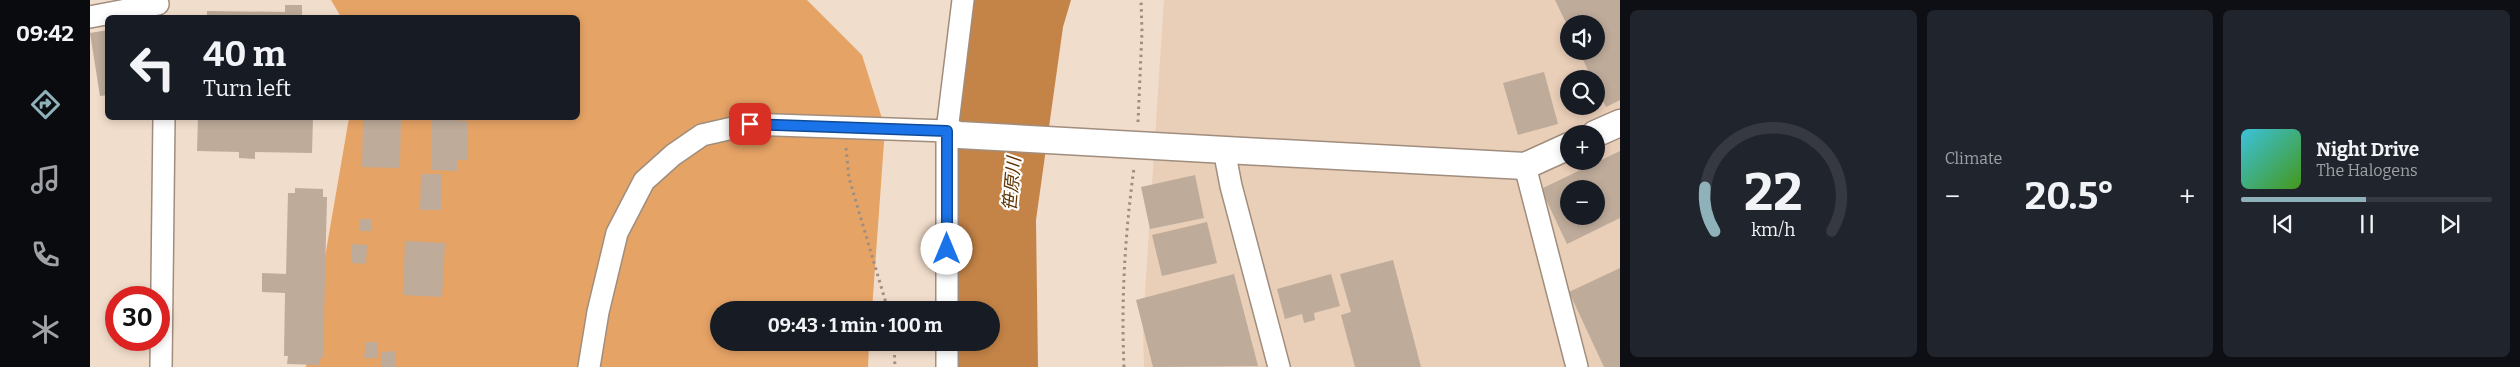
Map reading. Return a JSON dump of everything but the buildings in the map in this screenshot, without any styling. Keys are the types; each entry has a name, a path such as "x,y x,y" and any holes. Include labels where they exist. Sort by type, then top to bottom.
{"street":[{"path":"948,301 953,133 963,0"},
{"path":"90,17 158,7"},
{"path":"161,367 164,120"},
{"path":"1605,130 1620,123"},
{"path":"589,367 598,312 618,233 644,181 672,155 702,135 750,124 844,127 1137,147 1228,149 1525,166 1560,150"},
{"path":"1228,149 1227,166 1231,186 1279,367"},
{"path":"1525,166 1577,367"},
{"path":"948,351 948,367"}],"path":[{"path":"1124,367 1122,295 1128,207 1137,147 1142,32 1141,0"},
{"path":"844,127 849,178 885,301"},
{"path":"894,351 895,367"}],"shaded area":[{"path":"331,0 807,0 862,55 885,128 873,301 710,301 710,351 869,351 868,367 306,367 349,120 580,120 580,15 340,15"},
{"path":"1164,0 1620,0 1620,367 1144,367 1143,323"}],"water":[{"name":"笹原川","path":"968,0 1071,0 1063,27 1036,220 1038,367 950,367 949,351 1000,351 1000,301 945,301 940,225"}],"route":[{"path":"750,124 947,131 947,249"}]}
